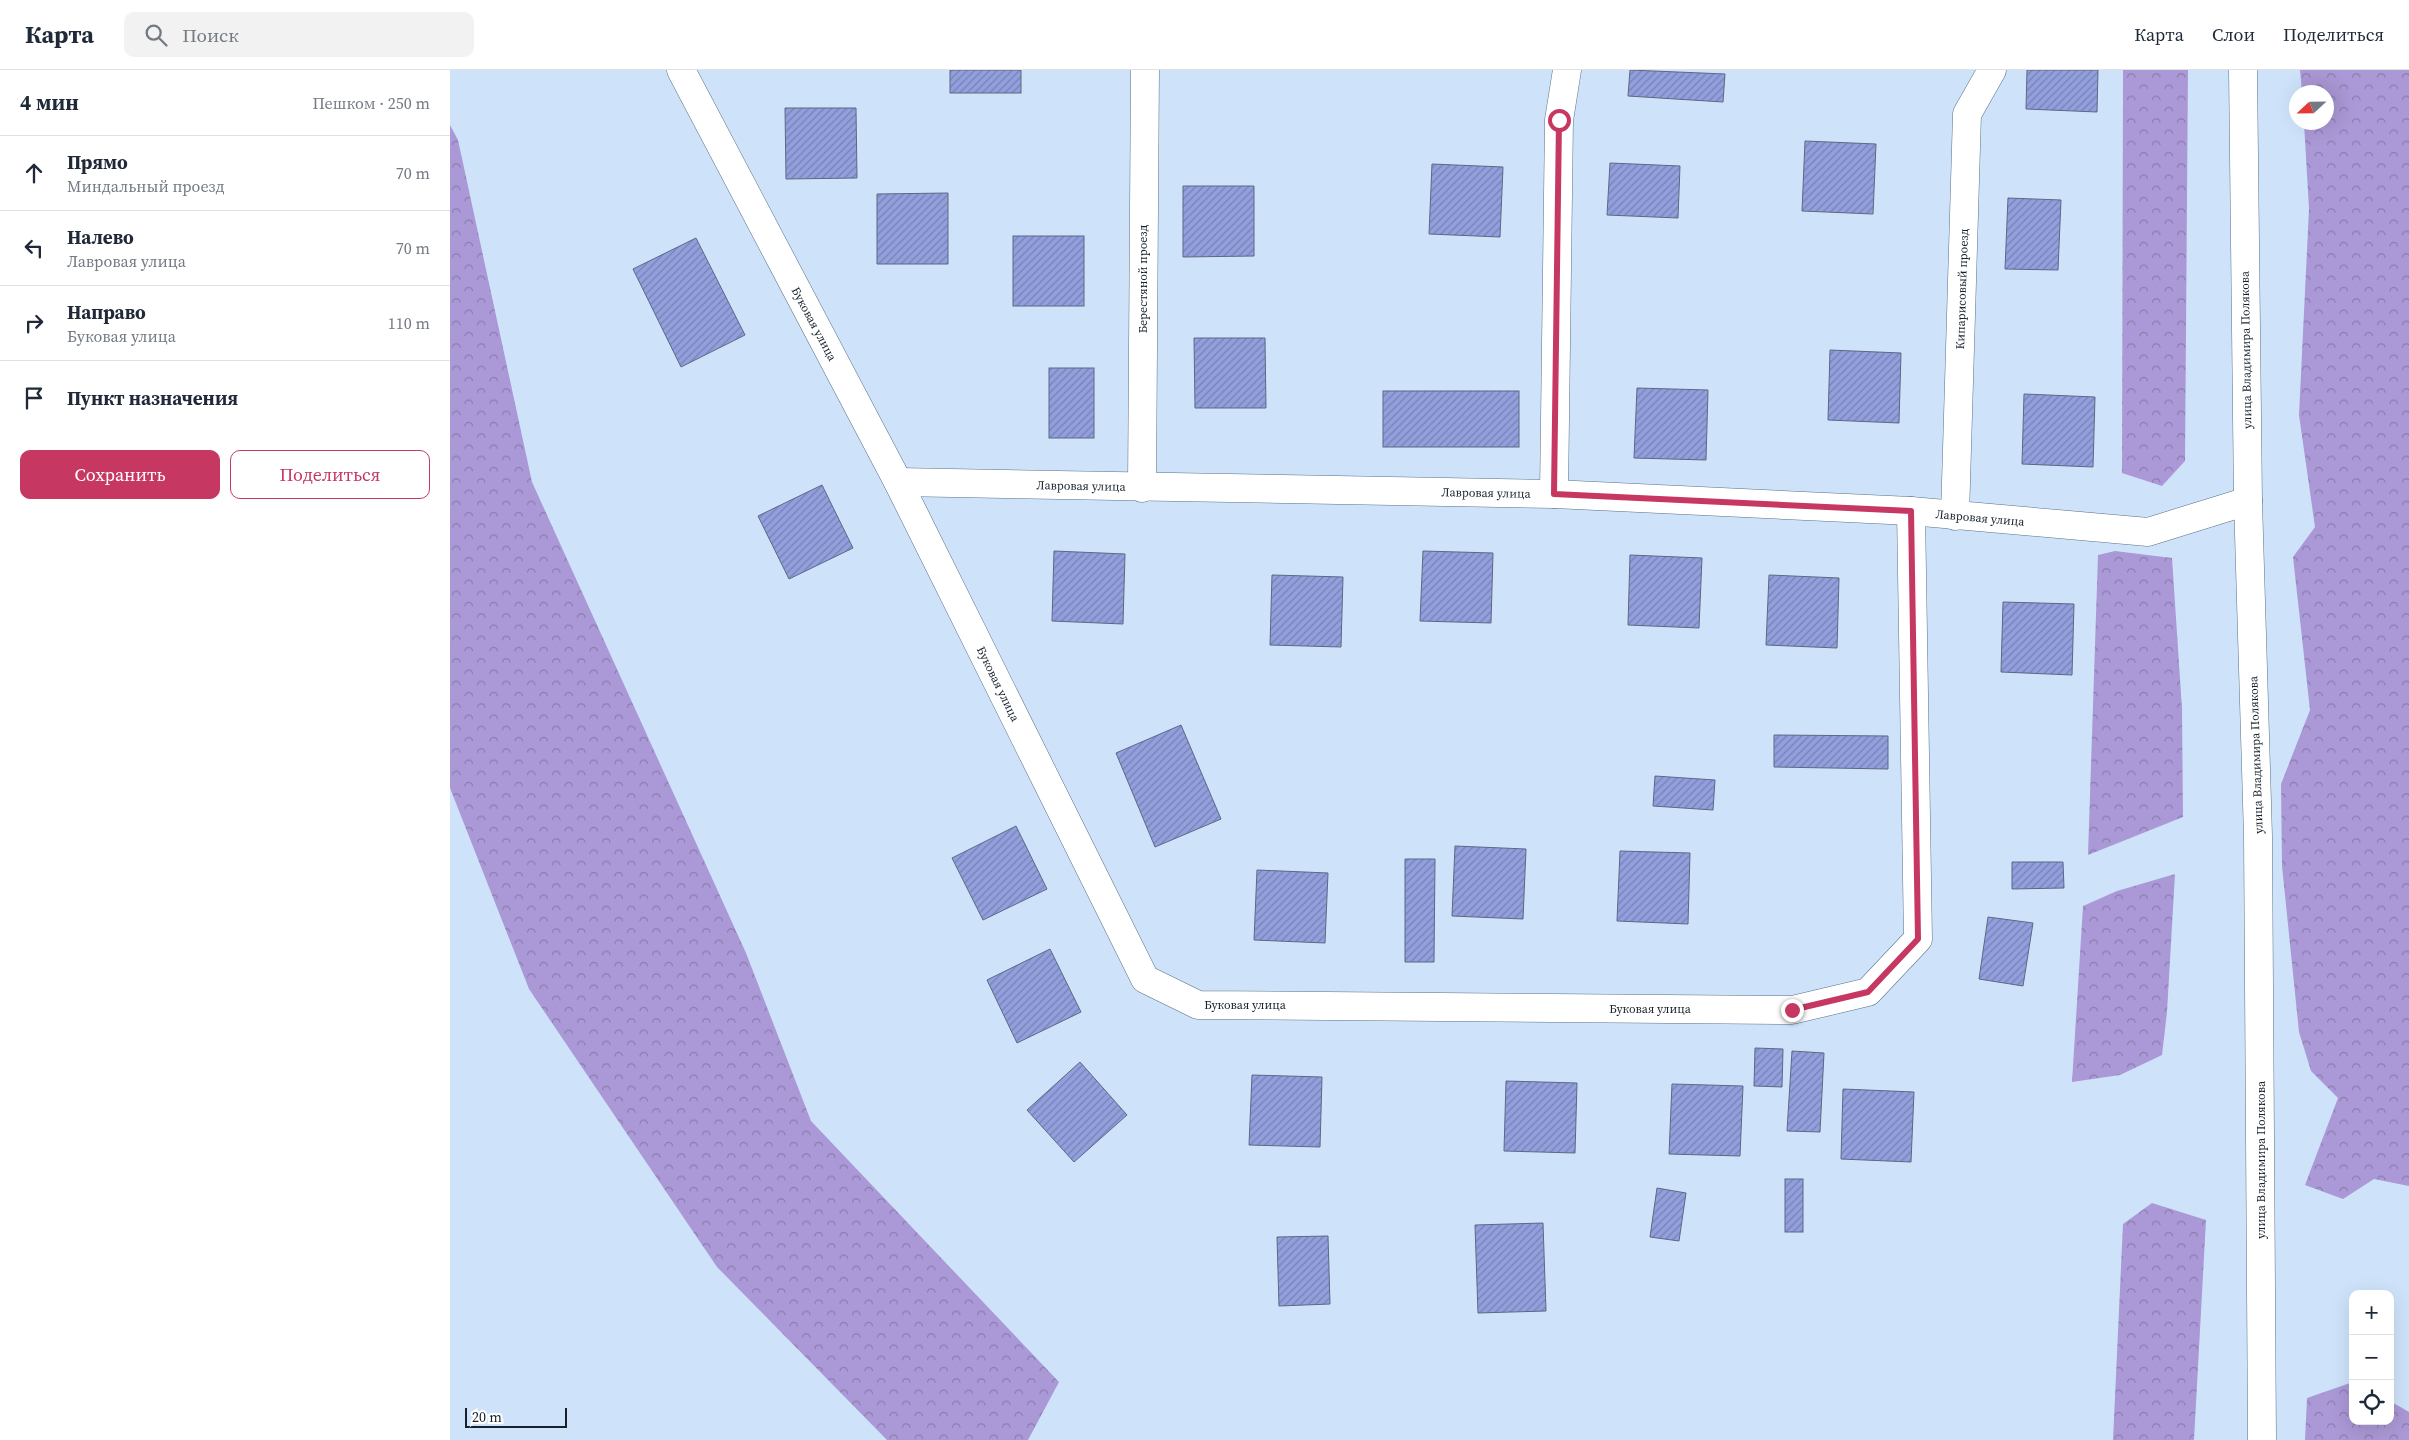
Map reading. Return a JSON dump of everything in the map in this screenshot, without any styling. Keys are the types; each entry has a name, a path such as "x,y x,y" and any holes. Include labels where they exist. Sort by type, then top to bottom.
{"street":[{"name":"Буковая улица","path":"682,70 898,482 1145,979 1198,1005 1792,1010 1868,992 1918,939 1911,511"},
{"name":"Берестяной проезд","path":"1142,488 1145,70"},
{"path":"1554,494 1559,120 1567,70"},
{"name":"Кипарисовый проезд","path":"1955,516 1967,114 1992,70"},
{"name":"улица Владимира Полякова","path":"2243,70 2248,501 2258,836 2262,1440"},
{"name":"Лавровая улица","path":"898,482 1142,488 1554,494 1911,511 2148,532 2248,501"}],"green space":[{"path":"2123,70 2188,70 2185,461 2162,486 2122,473"},
{"path":"2300,70 2409,70 2409,1186 2374,1179 2343,1199 2305,1185 2338,1098 2311,1071 2299,1032 2282,866 2281,784 2310,710 2293,557 2315,527 2299,415 2309,209 2304,130 2334,130 2334,85 2301,85"},
{"path":"450,125 458,140 532,482 746,953 811,1121 1059,1382 1028,1440 887,1440 717,1267 529,989 450,788"},
{"path":"2115,551 2172,558 2182,709 2183,817 2088,855 2098,555"},
{"path":"2175,874 2167,1012 2162,1055 2120,1075 2072,1082 2083,906 2117,891"},
{"path":"2152,1203 2206,1220 2194,1440 2113,1440 2123,1224"},
{"path":"2349,1383 2349,1425 2394,1425 2394,1403 2409,1412 2409,1440 2305,1440 2307,1398"}],"building":[{"path":"950,70 1021,70 1021,93 950,93"},
{"path":"1630,70 1725,74 1723,102 1628,96"},
{"path":"2027,70 2098,70 2097,112 2026,109"},
{"path":"785,108 856,108 857,178 786,179"},
{"path":"1805,141 1876,144 1873,214 1802,211"},
{"path":"1610,163 1680,166 1678,218 1607,215"},
{"path":"1432,164 1503,167 1500,237 1429,234"},
{"path":"1183,186 1254,186 1254,256 1183,257"},
{"path":"948,193 948,264 877,264 877,194"},
{"path":"2008,198 2061,200 2058,270 2005,269"},
{"path":"1013,236 1084,236 1084,306 1013,306"},
{"path":"696,238 745,335 681,367 633,269"},
{"path":"1194,338 1265,338 1266,408 1195,408"},
{"path":"1830,350 1901,353 1899,423 1828,420"},
{"path":"1049,368 1094,368 1094,438 1049,438"},
{"path":"1637,388 1708,390 1706,460 1634,458"},
{"path":"1383,391 1519,391 1519,447 1383,447"},
{"path":"2024,394 2095,397 2093,467 2022,464"},
{"path":"822,485 853,548 789,579 758,516"},
{"path":"1054,551 1125,554 1123,624 1052,621"},
{"path":"1423,551 1493,553 1491,623 1420,621"},
{"path":"1630,555 1702,558 1699,628 1628,625"},
{"path":"1272,575 1343,577 1341,647 1270,645"},
{"path":"1769,575 1839,578 1837,648 1766,645"},
{"path":"2003,602 2074,604 2072,675 2001,672"},
{"path":"1181,725 1221,819 1155,847 1116,753"},
{"path":"1774,735 1888,736 1888,769 1774,767"},
{"path":"1655,776 1715,780 1713,810 1653,806"},
{"path":"1016,826 1047,889 983,920 952,858"},
{"path":"1455,846 1526,849 1523,919 1452,916"},
{"path":"1620,851 1690,853 1688,924 1617,921"},
{"path":"1405,859 1435,859 1434,962 1405,962"},
{"path":"2012,862 2063,862 2064,888 2012,889"},
{"path":"1257,870 1328,873 1325,943 1254,940"},
{"path":"1988,917 2033,923 2023,986 1979,979"},
{"path":"1050,949 1081,1012 1017,1043 987,980"},
{"path":"1755,1048 1783,1049 1782,1087 1754,1086"},
{"path":"1792,1051 1824,1053 1820,1132 1787,1131"},
{"path":"1080,1062 1127,1115 1074,1162 1027,1110"},
{"path":"1252,1075 1322,1077 1320,1147 1249,1145"},
{"path":"1506,1081 1577,1083 1575,1153 1504,1151"},
{"path":"1672,1084 1743,1086 1740,1156 1669,1154"},
{"path":"1843,1089 1914,1092 1911,1162 1841,1159"},
{"path":"1785,1179 1803,1179 1803,1232 1785,1232"},
{"path":"1657,1188 1686,1193 1679,1241 1650,1237"},
{"path":"1543,1223 1546,1311 1478,1313 1475,1225"},
{"path":"1328,1236 1330,1304 1279,1306 1277,1237"}],"route":[{"path":"1559,120 1554,494 1911,511 1918,939 1868,992 1792,1010"}]}
